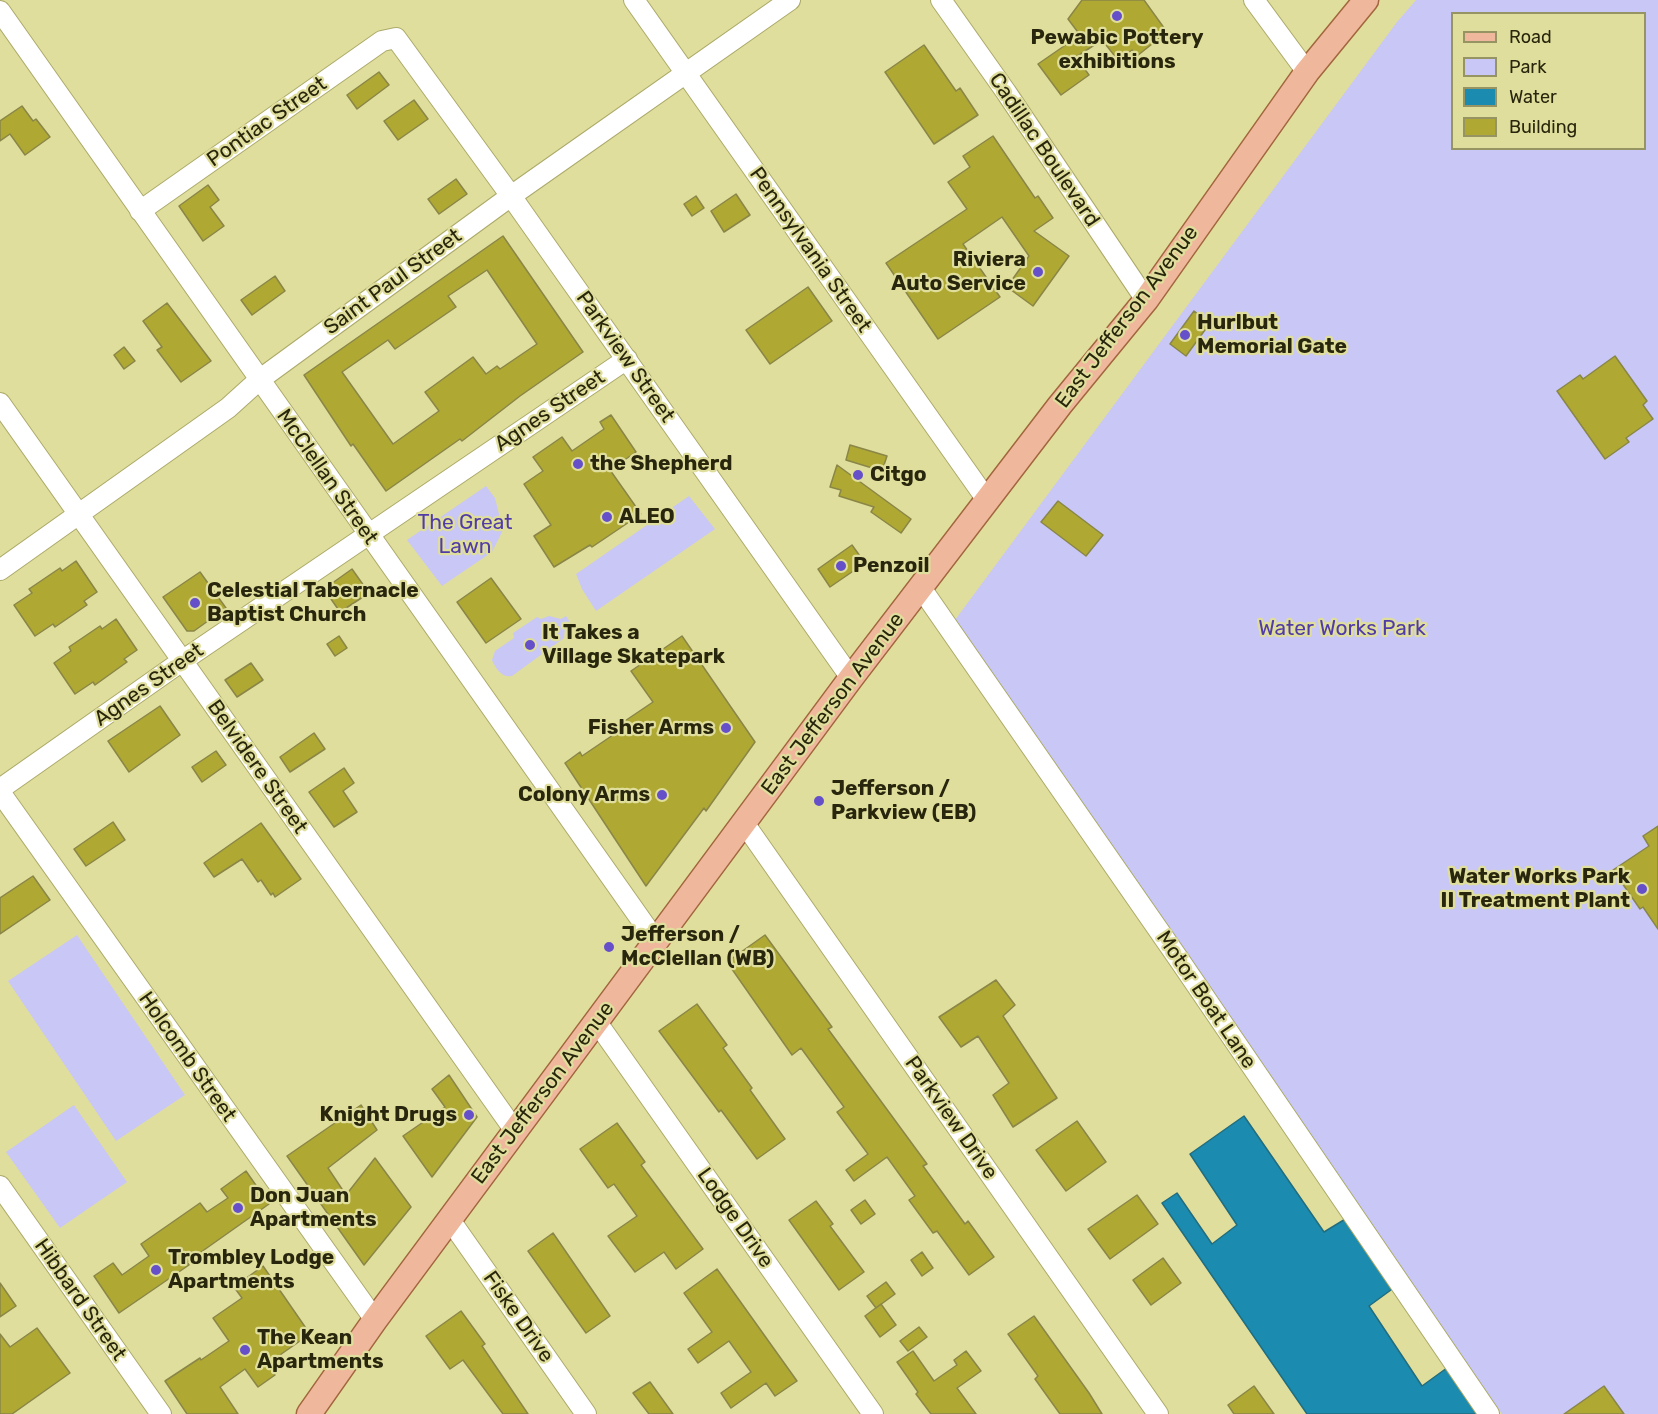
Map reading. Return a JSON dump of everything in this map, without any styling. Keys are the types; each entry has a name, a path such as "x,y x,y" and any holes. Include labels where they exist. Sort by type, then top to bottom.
{"main road":[{"name":"East Jefferson Avenue","path":"309,1414 375,1320 851,678 1060,405 1146,300 1307,72 1366,0"}],"street":[{"name":"Pennsylvania Street","path":"634,0 987,500"},
{"name":"Saint Paul Street","path":"0,570 228,408 259,380 511,195 790,0"},
{"name":"Cadillac Boulevard","path":"941,0 1146,300"},
{"path":"1254,0 1307,72"},
{"name":"McClellan Street","path":"0,11 656,941"},
{"name":"Pontiac Street","path":"140,211 382,41 396,38"},
{"name":"Parkview Street","path":"396,38 511,195 851,678"},
{"name":"Agnes Street","path":"0,791 182,661 627,359"},
{"name":"Belvidere Street","path":"0,403 515,1131"},
{"name":"Motor Boat Lane","path":"921,588 1186,970 1489,1414"},
{"name":"Holcomb Street","path":"0,791 375,1320"},
{"name":"Parkview Drive","path":"744,823 1158,1414"},
{"name":"Lodge Drive","path":"596,1021 873,1414"},
{"name":"Hibbard Street","path":"0,1186 161,1414"},
{"name":"Fiske Drive","path":"450,1220 586,1414"}],"green space":[{"name":"Water Works Park","path":"1416,0 1658,0 1658,1414 1502,1414 952,624 1397,22"},
{"name":"The Great Lawn","path":"486,486 495,498 503,530 492,552 442,586 407,540"},
{"path":"689,496 715,529 596,611 582,589 576,574"},
{"name":"It Takes a Village Skatepark","path":"549,616 561,619 566,616 570,622 565,626 564,638 512,676 505,676 500,672 492,660 495,651 514,638 513,633 537,617 541,619"},
{"path":"77,935 185,1095 116,1141 8,981"},
{"path":"74,1105 127,1182 60,1228 6,1152"}],"water":[{"path":"1244,1116 1324,1232 1347,1218 1395,1287 1369,1306 1422,1386 1451,1365 1485,1414 1307,1414 1162,1203 1177,1193 1212,1244 1237,1225 1190,1154"}],"building":[{"path":"1082,0 1144,0 1167,32 1137,56 1132,50 1118,60 1102,40 1076,57 1089,75 1061,95 1038,64 1080,35 1068,19"},
{"path":"924,45 956,91 960,88 978,115 934,144 885,72"},
{"path":"379,72 389,85 357,109 347,95"},
{"path":"414,100 428,119 398,140 384,121"},
{"path":"22,106 33,121 36,119 50,137 25,155 10,134 0,141 0,121"},
{"path":"993,136 1035,198 1038,196 1053,218 1034,231 1069,256 1033,306 1007,287 1029,256 1002,217 963,244 1000,297 938,339 886,263 967,209 948,182 970,167 963,156"},
{"path":"456,179 467,194 439,214 428,199"},
{"path":"208,185 219,200 210,207 224,226 203,241 179,206"},
{"path":"736,194 750,215 724,232 711,211"},
{"path":"696,196 704,208 692,216 684,204"},
{"path":"503,236 583,352 520,396 462,441 460,439 386,491 353,444 351,446 304,375","holes":["487,270 537,344 500,369 497,366 486,374 473,357 425,392 439,411 393,444 342,372 388,340 395,349 456,307 448,296"]},
{"path":"275,276 285,291 252,315 241,300"},
{"path":"808,287 832,321 770,364 746,330"},
{"path":"167,303 211,361 181,382 157,350 162,347 143,321"},
{"name":"Hurlbut Memorial Gate","path":"1194,311 1210,323 1186,356 1170,344"},
{"path":"124,347 135,361 124,369 114,355"},
{"path":"1615,356 1647,401 1643,405 1653,419 1626,438 1629,442 1605,459 1557,391 1580,375 1583,379"},
{"path":"611,415 636,452 610,470 641,514 592,547 590,545 554,567 534,536 551,525 524,484 543,471 533,457 562,437 572,451 604,429 600,422"},
{"path":"850,445 887,456 882,471 846,460"},
{"path":"837,465 911,519 901,533 871,512 874,507 839,496 841,490 830,487"},
{"path":"1058,501 1103,535 1086,556 1041,522"},
{"name":"Penzoil","path":"852,545 865,563 830,587 818,569"},
{"path":"76,561 97,592 84,601 87,605 55,627 53,624 35,636 14,605 32,593 29,589 60,568 62,571"},
{"path":"352,569 369,593 340,612 324,589"},
{"name":"Celestial Tabernacle Baptist Church","path":"200,572 226,608 194,631 187,631 163,597"},
{"path":"491,578 521,619 486,643 457,602"},
{"path":"116,619 137,650 124,659 127,662 95,685 93,682 75,694 54,663 71,651 69,647 100,626 102,629"},
{"path":"339,636 347,648 335,656 327,644"},
{"path":"682,636 755,742 706,811 704,808 646,886 565,763 580,752 582,756 613,735 610,731 653,702 631,671"},
{"path":"251,663 263,680 237,697 225,680"},
{"path":"160,706 180,735 129,772 108,741"},
{"path":"314,733 325,749 290,772 280,757"},
{"path":"216,751 226,765 202,782 192,767"},
{"path":"344,768 354,783 343,791 357,812 334,827 309,792"},
{"path":"113,822 125,840 86,866 74,849"},
{"path":"261,823 301,879 275,897 273,893 271,895 261,880 258,882 242,859 214,877 204,863"},
{"name":"Water Works Park II Treatment Plant","path":"1658,826 1658,929 1643,907 1640,909 1613,870 1649,846 1643,836"},
{"path":"33,876 50,900 0,934 0,898"},
{"path":"765,935 832,1027 828,1029 927,1164 923,1166 965,1224 968,1221 994,1257 969,1275 937,1231 933,1233 909,1200 915,1196 887,1157 854,1181 846,1170 868,1154 837,1112 844,1107 801,1048 792,1055 727,962"},
{"path":"996,980 1015,1005 1003,1016 1057,1098 1013,1127 993,1095 1009,1083 978,1036 961,1047 939,1017"},
{"path":"697,1004 727,1045 723,1048 785,1139 757,1159 659,1031"},
{"path":"449,1075 477,1117 432,1177 403,1136 445,1107 432,1089"},
{"path":"361,1105 377,1130 328,1168 346,1195 375,1158 411,1207 364,1265 287,1156"},
{"path":"1077,1121 1106,1162 1066,1191 1036,1150"},
{"path":"617,1123 645,1162 641,1165 703,1249 676,1269 664,1252 635,1272 608,1236 637,1216 614,1184 608,1188 580,1149"},
{"path":"246,1171 269,1204 187,1262 189,1265 119,1313 94,1276 113,1263 122,1275 149,1256 141,1244 200,1203 207,1212 228,1198 221,1189"},
{"path":"1137,1195 1158,1224 1110,1259 1088,1229"},
{"path":"865,1200 875,1214 861,1224 851,1210"},
{"path":"816,1201 833,1224 830,1226 864,1272 839,1290 789,1220"},
{"path":"553,1233 610,1316 586,1333 528,1251"},
{"path":"922,1252 933,1268 922,1276 911,1260"},
{"path":"1163,1258 1181,1283 1151,1305 1133,1280"},
{"path":"263,1266 310,1334 267,1364 275,1375 258,1387 245,1369 220,1387 238,1414 187,1414 165,1381 229,1341 213,1318 242,1298 234,1287"},
{"path":"717,1269 797,1381 775,1396 766,1383 731,1408 721,1393 751,1372 729,1341 698,1363 688,1349 712,1332 684,1293"},
{"path":"886,1282 895,1294 876,1308 867,1296"},
{"path":"0,1283 16,1306 0,1317"},
{"path":"881,1304 896,1325 880,1337 865,1316"},
{"path":"461,1311 485,1344 482,1346 528,1414 503,1414 463,1360 450,1369 426,1336"},
{"path":"1034,1316 1102,1414 1060,1414 1035,1379 1038,1376 1008,1334"},
{"path":"919,1327 927,1337 908,1351 900,1341"},
{"path":"37,1328 70,1373 12,1414 0,1414 0,1334 10,1347"},
{"path":"913,1351 934,1381 957,1365 954,1360 966,1351 981,1371 957,1388 976,1414 931,1414 897,1362"},
{"path":"650,1382 673,1414 649,1414 633,1393"},
{"path":"1254,1386 1274,1414 1234,1414 1228,1405"},
{"path":"1604,1386 1624,1414 1564,1414"}],"place":[{"name":"Pewabic Pottery exhibitions","path":"1117,16"},
{"name":"Riviera Auto Service","path":"1038,272"},
{"name":"Hurlbut Memorial Gate","path":"1185,335"},
{"name":"the Shepherd","path":"578,464"},
{"name":"Citgo","path":"858,475"},
{"name":"ALEO","path":"607,517"},
{"name":"Penzoil","path":"841,566"},
{"name":"Celestial Tabernacle Baptist Church","path":"195,603"},
{"name":"It Takes a Village Skatepark","path":"530,645"},
{"name":"Fisher Arms","path":"726,728"},
{"name":"Colony Arms","path":"662,795"},
{"name":"Jefferson / Parkview (EB)","path":"819,801"},
{"name":"Water Works Park II Treatment Plant","path":"1642,889"},
{"name":"Jefferson / McClellan (WB)","path":"609,947"},
{"name":"Knight Drugs","path":"469,1115"},
{"name":"Don Juan Apartments","path":"238,1208"},
{"name":"Trombley Lodge Apartments","path":"156,1270"},
{"name":"The Kean Apartments","path":"245,1350"}]}
